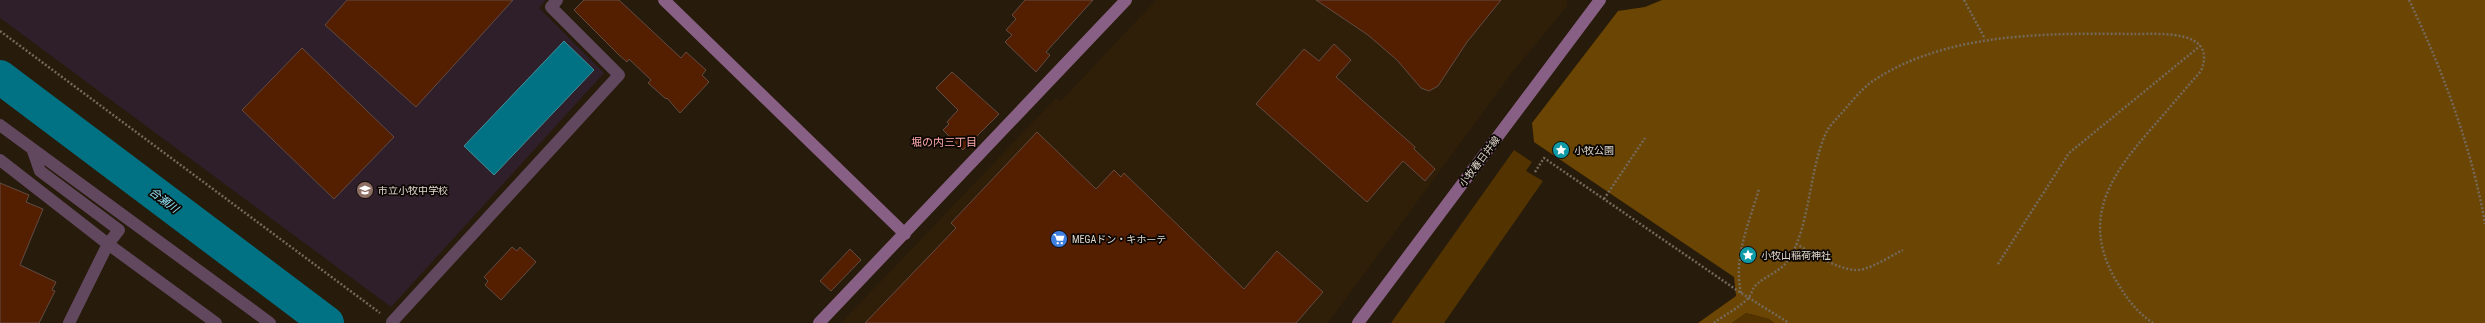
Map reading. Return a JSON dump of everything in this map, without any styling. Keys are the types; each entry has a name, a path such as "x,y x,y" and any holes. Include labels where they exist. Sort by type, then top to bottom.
{"street":[{"path":"392,322 619,75 551,7 557,0"},
{"path":"664,0 905,234"},
{"path":"819,323 1126,0"},
{"name":"小牧春日井線","path":"1358,323 1600,0"},
{"path":"0,125 33,151 270,323"},
{"path":"33,151 40,171 119,230 108,244 69,323"},
{"path":"0,160 108,244 216,323"}],"path":[{"path":"1964,0 1985,39"},
{"path":"2409,0 2423,29 2476,177 2485,224"},
{"path":"0,31 392,322"},
{"path":"1714,323 1748,298 1755,286 1777,273 1789,259 1796,244 1819,151 1826,131 1857,94 1875,79 1921,57 1985,39 2091,33 2180,35 2194,40 2204,49 2205,61 2201,71 2124,161 2111,181 2103,203 2099,237 2107,264 2138,313 2153,323"},
{"path":"1998,264 2069,153 2200,46"},
{"path":"1604,199 1645,138"},
{"path":"1535,172 1544,158 1748,298 1789,323"},
{"path":"1741,293 1738,280 1739,254 1759,189"},
{"path":"1796,244 1845,269 1854,271 1864,269 1903,250"}],"shaded area":[{"name":"市立小牧中学校","path":"0,0 546,0 539,8 604,73 391,307 0,18"},
{"path":"1156,0 1567,0 1567,6 1511,74 1328,323 841,323 1056,98 1061,101"},
{"path":"1662,0 2485,0 2485,323 1774,323 1769,319 1746,313 1732,323 1698,323 1736,296 1734,277 1534,142 1532,123 1618,11 1645,7"},
{"path":"1514,150 1532,162 1526,171 1543,181 1444,323 1391,323"},
{"path":"1746,313 1769,319 1774,323 1732,323"}],"water":[{"path":"564,41 594,70 494,175 464,146"}],"building":[{"path":"347,0 513,0 416,107 325,25"},
{"path":"584,0 619,0 681,58 686,52 706,70 702,75 709,82 680,113 667,98 666,99 648,83 651,80 629,59 627,62 619,55 574,10"},
{"path":"1025,0 1093,0 1046,52 1050,55 1036,72 1005,42 1012,35 1006,30 1016,19 1012,15"},
{"path":"1316,0 1501,0 1467,42 1438,86 1429,91 1421,88 1397,60 1368,35"},
{"path":"1334,44 1351,60 1336,77 1415,147 1414,149 1435,169 1425,181 1403,161 1367,202 1256,104 1304,49 1319,61"},
{"path":"302,48 394,137 334,199 242,110"},
{"path":"952,72 999,114 963,150 943,130 949,124 947,122 958,110 936,88"},
{"name":"MEGAドン・キホーテ","path":"1037,132 1096,189 1114,170 1121,177 1124,173 1244,289 1277,251 1323,292 1296,323 865,323 956,228 951,223"},
{"path":"0,183 29,195 26,202 43,209 20,265 56,282 52,290 55,291 39,323 0,323"},
{"path":"512,247 517,251 520,247 536,262 501,300 485,285 488,281 484,277"},
{"path":"850,249 861,260 831,291 820,281"}],"waterway":[{"name":"合瀬川","path":"0,77 327,323"}],"place":[{"name":"小牧公園","path":"1561,150"},
{"name":"市立小牧中学校","path":"365,190"},
{"name":"MEGAドン・キホーテ","path":"1059,239"},
{"name":"小牧山稲荷神社","path":"1748,255"}],"district":[{"name":"堀の内三丁目","path":"944,142"}]}
